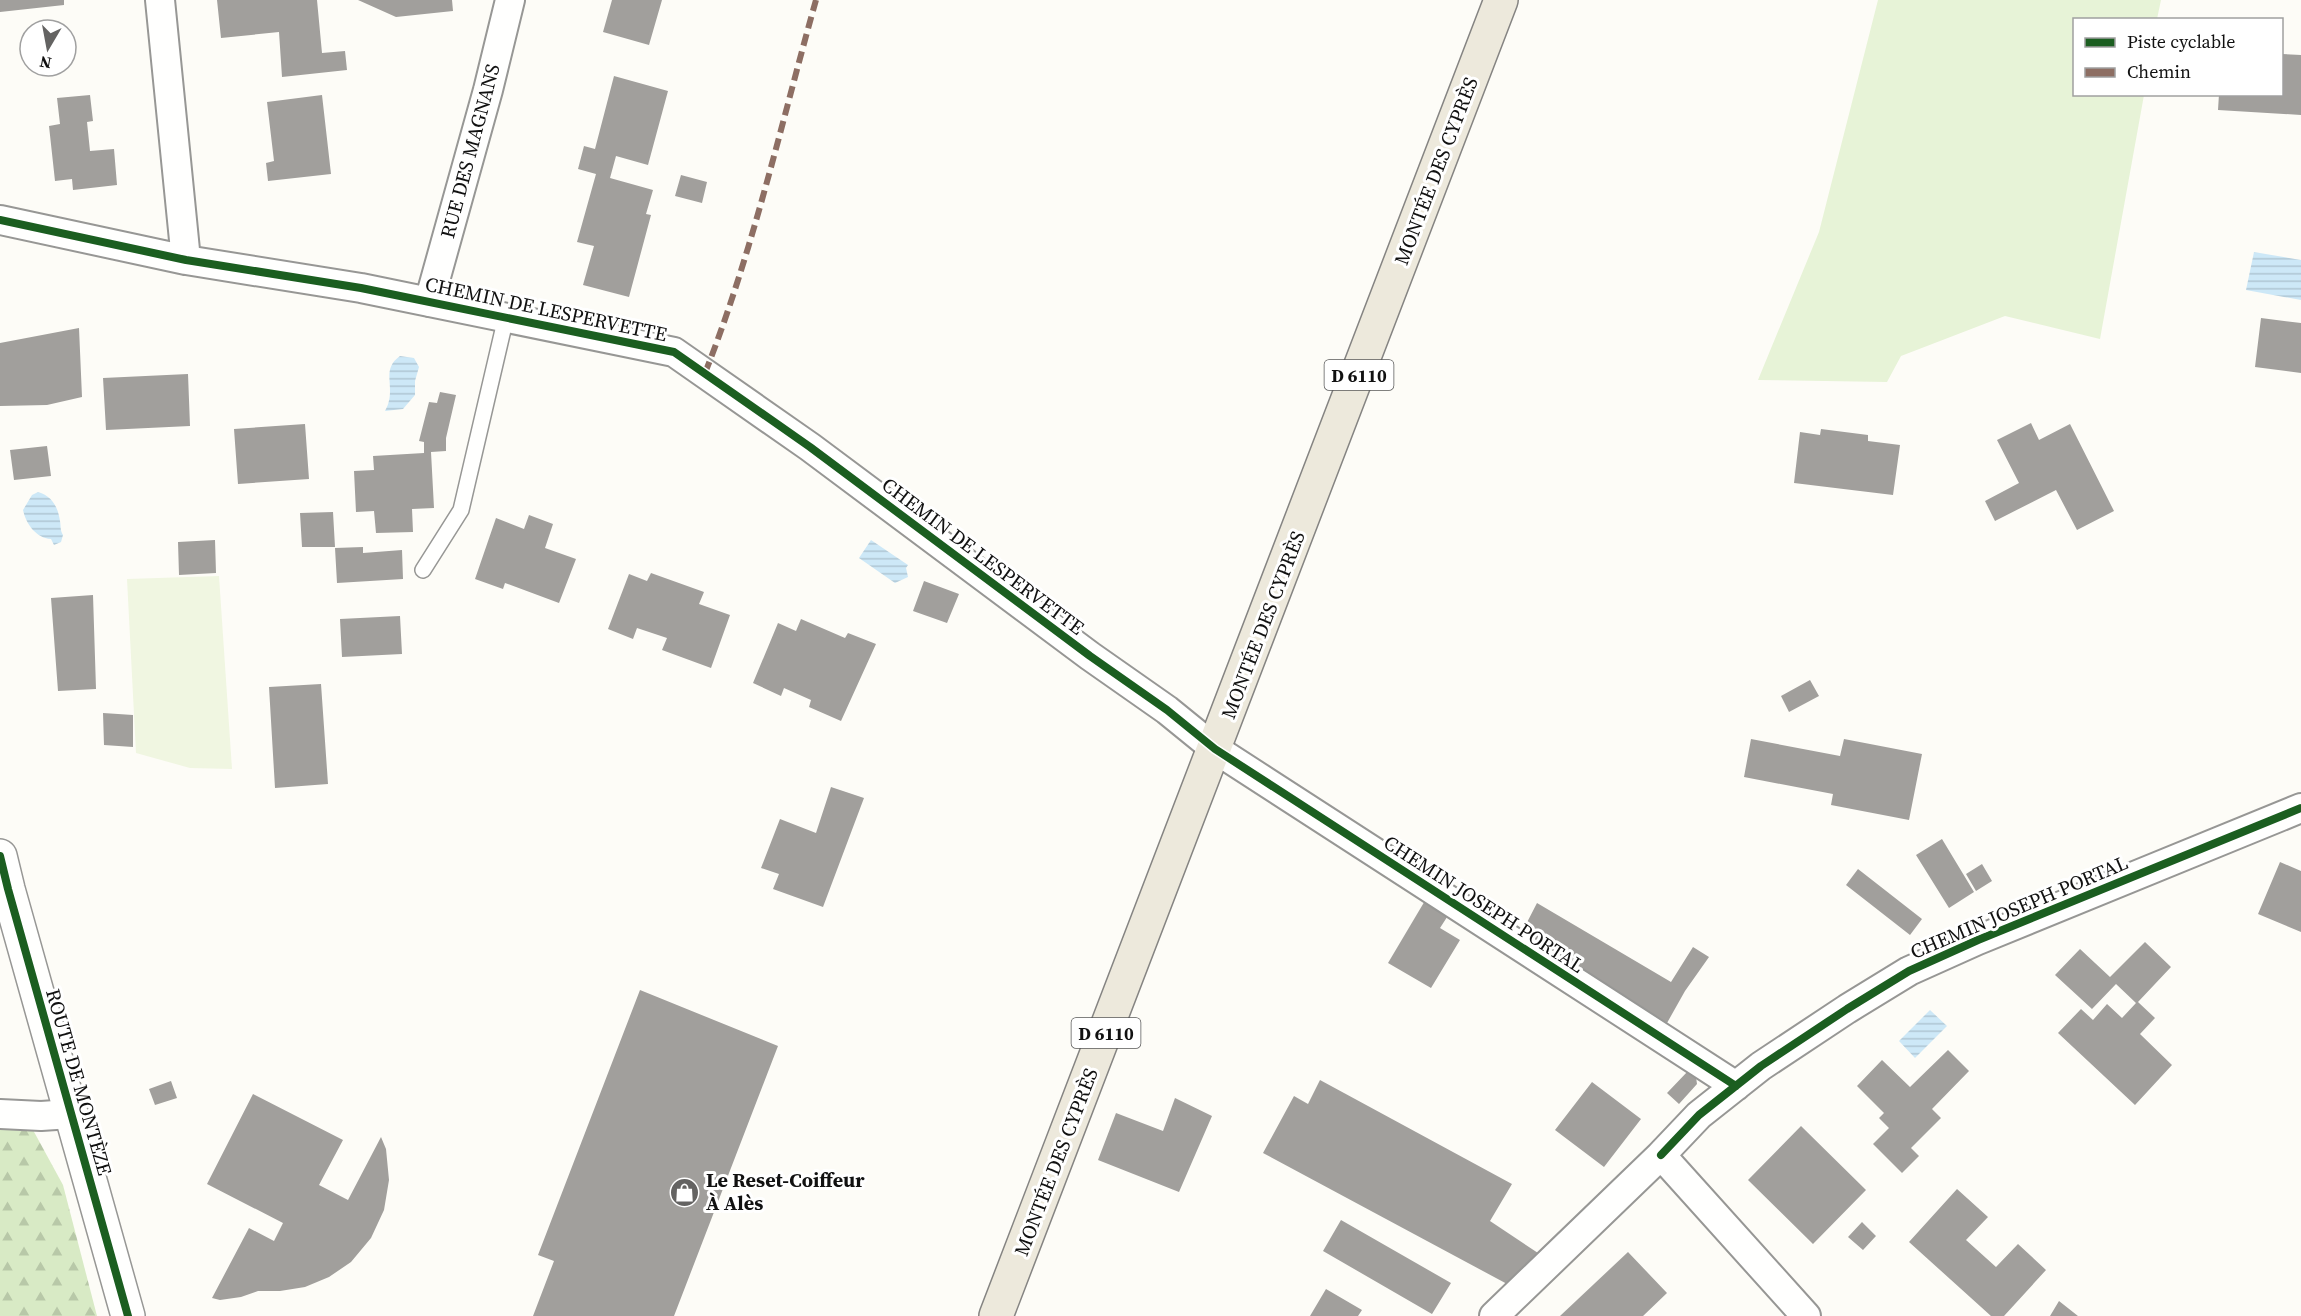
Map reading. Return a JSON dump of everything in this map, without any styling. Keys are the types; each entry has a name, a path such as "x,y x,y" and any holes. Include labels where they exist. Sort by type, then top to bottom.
{"main road":[{"name":"MONTÉE DES CYPRÈS","path":"996,1316 1501,0"}],"street":[{"path":"160,0 186,260"},
{"name":"RUE DES MAGNANS","path":"429,302 488,90 510,0"},
{"name":"CHEMIN DE LESPERVETTE","path":"0,220 186,260 361,288 675,352 810,447 1090,656 1167,710 1215,749"},
{"name":"CHEMIN JOSEPH PORTAL","path":"1215,749 1736,1086"},
{"name":"CHEMIN JOSEPH PORTAL","path":"1494,1316 1661,1155 1699,1115 1761,1066 1909,971 2010,926 2301,808"},
{"name":"ROUTE DE MONTÈZE","path":"0,856 128,1316"},
{"path":"0,1114 41,1116 71,1114"},
{"path":"1661,1155 1806,1316"}],"lane":[{"path":"423,570 462,510 506,317"}],"green space":[{"path":"1878,0 2161,0 2157,18 2073,18 2073,96 2144,96 2100,339 2005,316 1901,356 1887,382 1758,380 1819,232"},
{"path":"219,576 232,769 190,768 136,753 127,579"},
{"path":"0,1126 33,1130 63,1185 97,1316 0,1316"}],"water":[{"path":"2254,252 2301,260 2301,300 2246,290"},
{"path":"400,356 414,358 419,367 415,381 415,395 403,409 385,411 390,395 389,374 394,362"},
{"path":"38,492 51,499 58,511 63,535 61,542 54,545 51,539 41,536 32,529 24,515 23,510 32,495"},
{"path":"871,540 908,565 906,568 908,577 895,583 859,558"},
{"path":"1930,1010 1947,1026 1915,1058 1899,1041"}],"building":[{"path":"0,0 64,0 64,5 0,12"},
{"path":"217,0 317,0 322,53 345,51 347,70 282,77 279,32 221,38"},
{"path":"358,0 452,0 453,11 396,17"},
{"path":"612,0 662,0 649,45 603,32"},
{"path":"2283,54 2301,55 2301,115 2218,110 2219,96 2283,96"},
{"path":"614,76 668,91 648,165 616,156 610,178 653,190 646,214 651,215 629,297 583,285 594,246 577,242 596,174 578,169 584,146 595,149"},
{"path":"90,95 93,121 87,122 90,151 114,149 117,185 73,190 72,179 55,181 49,126 60,124 57,98"},
{"path":"322,95 331,174 268,181 266,163 274,161 267,102"},
{"path":"681,175 707,182 702,203 675,196"},
{"path":"2261,318 2301,323 2301,373 2255,367"},
{"path":"79,328 82,397 47,405 0,406 0,343"},
{"path":"188,374 190,426 106,430 103,378"},
{"path":"440,392 456,395 446,438 446,451 431,452 434,508 412,509 413,532 376,533 374,511 356,512 354,471 374,470 373,456 424,453 424,442 419,441 429,402 437,403"},
{"path":"2031,423 2039,440 2070,424 2114,511 2077,530 2056,490 1995,521 1985,501 2019,483 1997,440"},
{"path":"305,424 309,479 238,484 234,429"},
{"path":"1821,429 1868,435 1868,441 1900,445 1893,495 1794,483 1800,432 1820,435"},
{"path":"47,446 51,476 14,480 10,450"},
{"path":"333,512 335,547 302,547 300,513"},
{"path":"529,515 553,524 545,548 576,559 559,603 505,583 503,589 475,579 496,518 524,529"},
{"path":"215,540 216,573 179,575 178,542"},
{"path":"363,547 363,553 402,550 403,579 337,583 335,548"},
{"path":"651,573 704,592 699,604 730,615 711,668 662,650 667,638 637,628 633,639 608,629 629,574 647,581"},
{"path":"924,581 959,594 947,623 913,611"},
{"path":"93,595 96,689 58,691 51,598"},
{"path":"400,616 402,654 342,657 340,619"},
{"path":"801,619 845,638 848,633 876,644 841,721 809,707 811,700 784,688 781,696 753,683 778,623 796,631"},
{"path":"1810,680 1819,696 1789,712 1781,696"},
{"path":"321,684 328,784 275,788 269,687"},
{"path":"103,713 133,715 133,747 104,745"},
{"path":"1751,739 1840,756 1844,739 1922,754 1909,820 1831,805 1833,794 1744,777"},
{"path":"831,787 864,798 823,907 773,889 779,874 761,868 780,819 816,833"},
{"path":"1942,839 1974,892 1949,908 1916,855"},
{"path":"2280,862 2301,871 2301,932 2258,914"},
{"path":"1982,864 1992,881 1976,891 1966,874"},
{"path":"1858,869 1922,919 1910,935 1846,885"},
{"path":"1426,899 1449,914 1440,928 1460,940 1431,988 1388,963"},
{"path":"1537,903 1671,982 1693,947 1709,957 1685,991 1667,1023 1521,934"},
{"path":"2145,942 2171,967 2138,1002 2155,1018 2140,1034 2172,1065 2135,1105 2058,1033 2081,1009 2093,1020 2107,1004 2122,1018 2136,1003 2116,984 2092,1009 2055,975 2080,949 2110,977"},
{"path":"640,990 778,1046 674,1316 533,1316 554,1261 538,1255"},
{"path":"1948,1050 1969,1071 1932,1109 1941,1118 1911,1148 1919,1156 1902,1173 1873,1144 1889,1128 1879,1118 1884,1113 1857,1086 1882,1060 1910,1087"},
{"path":"1688,1071 1696,1077 1697,1084 1679,1104 1667,1093"},
{"path":"1320,1080 1512,1184 1490,1221 1538,1253 1509,1285 1263,1153 1294,1096 1308,1104"},
{"path":"171,1081 177,1098 155,1105 149,1089"},
{"path":"1592,1082 1641,1119 1604,1167 1555,1130"},
{"path":"253,1094 343,1140 319,1185 348,1200 381,1137 386,1149 389,1180 384,1210 371,1238 351,1262 329,1277 305,1287 280,1291 258,1291 241,1297 220,1300 212,1298 249,1228 274,1241 283,1223 207,1184"},
{"path":"1175,1098 1212,1116 1179,1192 1098,1160 1116,1113 1163,1131"},
{"path":"1801,1126 1866,1190 1813,1244 1748,1180"},
{"path":"1957,1189 1988,1217 1966,1240 1996,1267 2018,1244 2046,1270 2004,1316 1991,1316 1909,1242"},
{"path":"1341,1220 1451,1283 1432,1314 1323,1251"},
{"path":"1862,1222 1876,1236 1863,1250 1848,1237"},
{"path":"1628,1252 1667,1293 1643,1316 1560,1316"},
{"path":"1326,1289 1362,1310 1358,1316 1310,1316"},
{"path":"2059,1301 2078,1316 2050,1316"}],"marked path":[{"path":"705,373 752,235 816,0"}],"cycle path":[{"path":"0,220 186,260 361,288 674,352 810,447 1090,656 1167,710 1215,749 1736,1086"},
{"path":"1661,1155 1699,1115 1761,1066 1909,971 1978,940 2301,808"},
{"path":"0,856 128,1316"}],"place":[{"name":"Le Reset-Coiffeur À Alès","path":"685,1192"}]}
